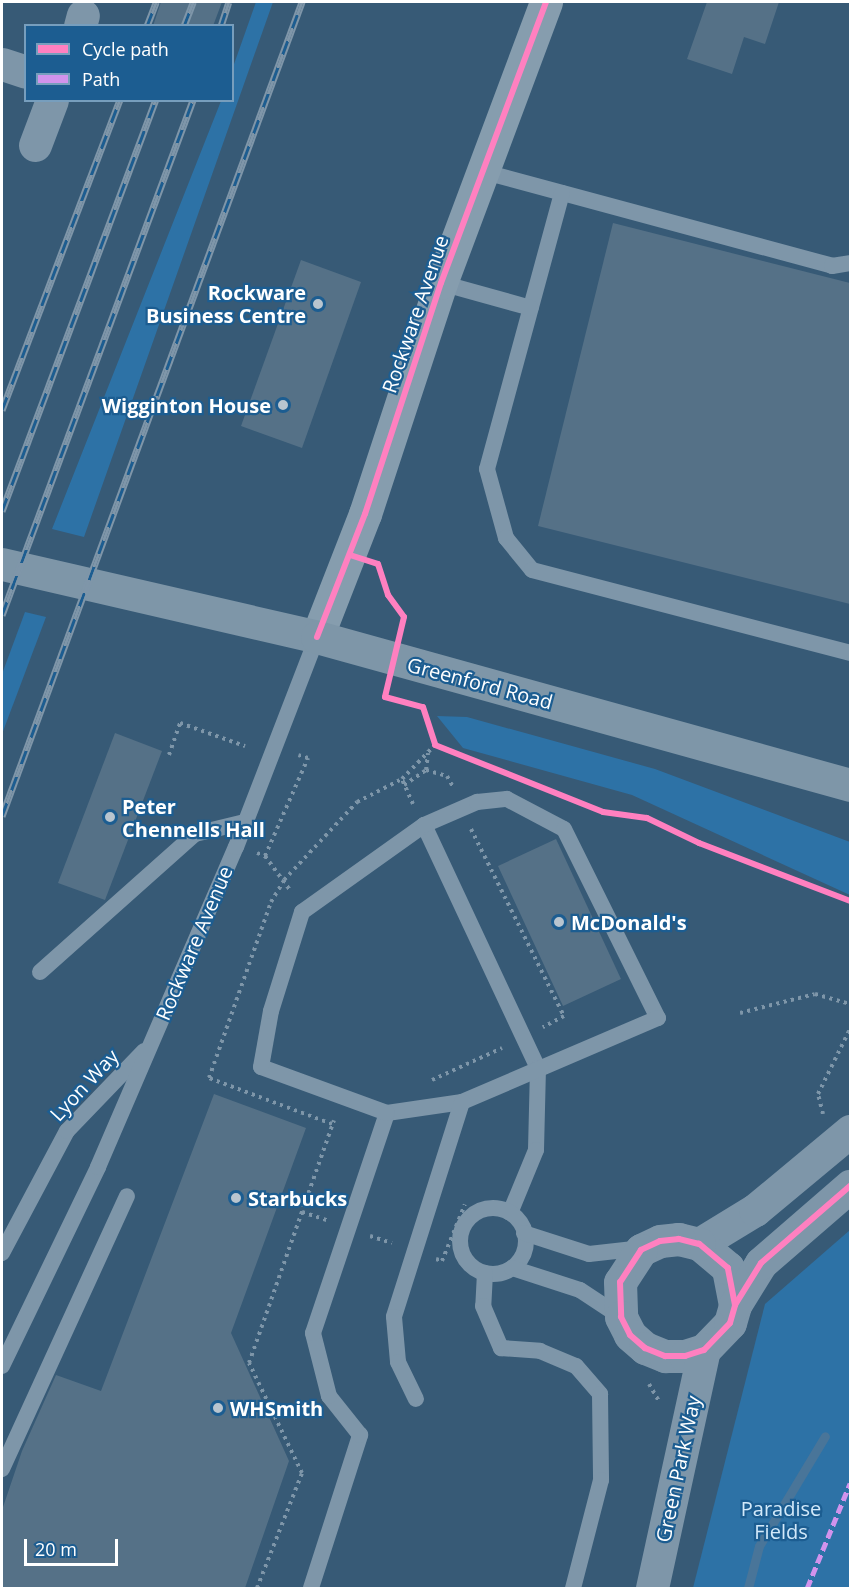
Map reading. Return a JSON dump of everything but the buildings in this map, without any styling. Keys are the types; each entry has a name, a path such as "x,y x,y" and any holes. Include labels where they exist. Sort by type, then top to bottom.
{"main road":[{"name":"Greenford Road","path":"2,564 317,637 850,785"}],"street":[{"name":"Rockware Avenue","path":"317,637 365,514 441,283 481,171 546,2"},
{"path":"2,64 24,71"},
{"path":"35,145 51,102"},
{"path":"699,1244 756,1210 841,1139"},
{"path":"735,1305 728,1268 699,1244 679,1239 660,1241 647,1248 627,1265 620,1282 621,1317 630,1335 645,1348 665,1356 685,1356 704,1350 730,1323 735,1305 761,1263 850,1186"},
{"name":"Green Park Way","path":"652,1588 704,1350"}],"lane":[{"path":"481,171 832,266 850,263"},
{"path":"562,193 487,469 507,538 532,570 850,653"},
{"path":"441,283 531,308"},
{"name":"Rockware Avenue","path":"2,1366 98,1167 236,847 317,637"},
{"path":"507,799 564,829 657,1018 462,1102 387,1113 261,1067 271,1011 302,912 424,825 477,802 507,799"},
{"path":"40,972 195,834 245,822"},
{"path":"424,825 538,1068 536,1150 510,1214"},
{"name":"Lyon Way","path":"2,1253 67,1131 151,1044"},
{"path":"416,1399 398,1362 394,1317 462,1102"},
{"path":"311,1588 360,1435 329,1396 313,1333 387,1113"},
{"path":"2,1469 127,1196"},
{"path":"621,1317 580,1290 512,1268 485,1273 467,1262 462,1252 461,1231 474,1214 484,1209 510,1214 524,1233 589,1254 647,1248"},
{"path":"512,1268 524,1252 524,1233"},
{"path":"485,1273 483,1306 501,1348 540,1351 576,1366 600,1394 601,1480 573,1588"}],"path":[{"path":"169,755 180,723 245,746"},
{"path":"431,736 435,746"},
{"path":"435,746 442,748"},
{"path":"236,847 265,856 285,880 357,802 402,779 435,746"},
{"path":"426,770 428,752"},
{"path":"265,856 308,758"},
{"path":"402,779 424,825"},
{"path":"740,1013 814,994 850,1004"},
{"path":"841,1139 818,1094 850,1029"},
{"path":"257,1588 302,1473 249,1363 337,1111"}],"green space":[{"path":"256,2 273,2 84,537 52,529 221,102 234,102 234,64"},
{"path":"25,612 46,617 2,734 2,674"},
{"path":"437,716 467,717 655,769 850,842 850,895 632,795 463,748"},
{"name":"Paradise Fields","path":"850,1230 850,1588 693,1588 765,1304"}],"waterway":[{"path":"748,1588 759,1546 825,1436"}],"railway":[{"path":"148,24 156,2"},
{"path":"185,24 193,2"},
{"path":"222,24 229,2"},
{"path":"2,816 302,2"},
{"path":"2,410 119,102"},
{"path":"2,511 155,102"},
{"path":"2,615 192,102"}],"marked path":[{"path":"807,1588 850,1483"}],"cycle path":[{"path":"317,637 365,514 441,283 546,2"},
{"path":"350,555 378,564 388,595 404,617 385,697 423,707 435,745 603,812 647,818 699,843 850,901"},
{"path":"735,1305 728,1268 699,1244 679,1239 660,1241 641,1250 620,1282 621,1317 630,1335 645,1348 665,1356 685,1356 704,1350 730,1323 735,1305 761,1263 850,1186"}],"place":[{"name":"Rockware Business Centre","path":"318,304"},
{"name":"Wigginton House","path":"283,405"},
{"name":"Peter Chennells Hall","path":"110,817"},
{"name":"McDonald's","path":"559,922"},
{"name":"Starbucks","path":"236,1198"},
{"name":"WHSmith","path":"218,1408"}]}
